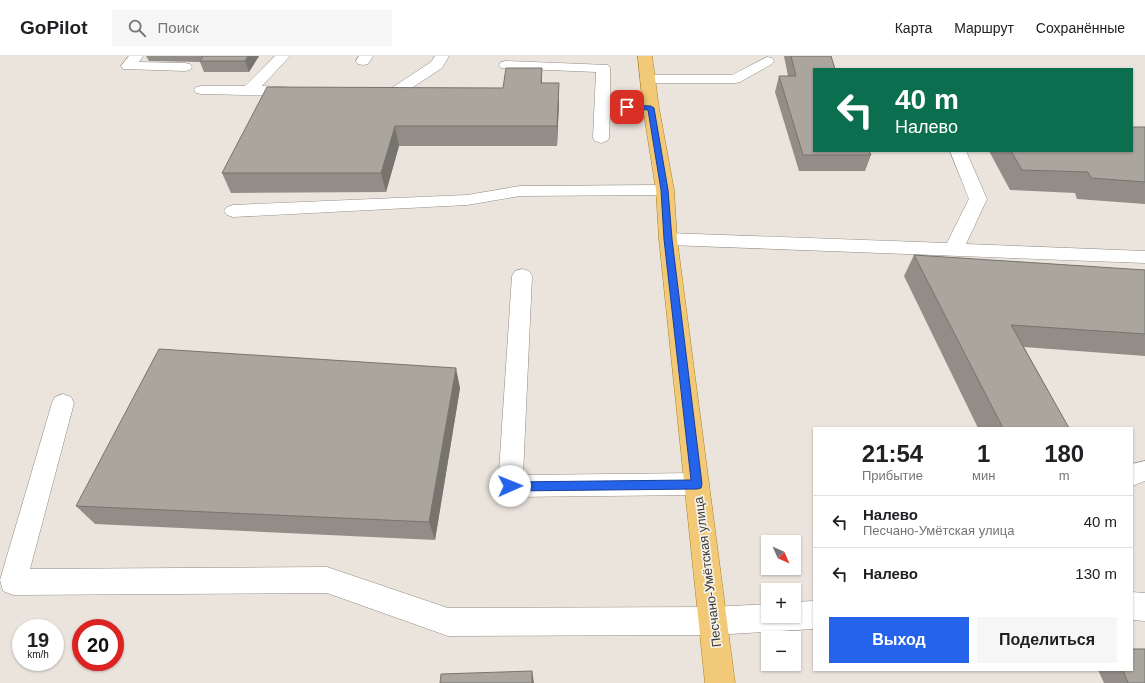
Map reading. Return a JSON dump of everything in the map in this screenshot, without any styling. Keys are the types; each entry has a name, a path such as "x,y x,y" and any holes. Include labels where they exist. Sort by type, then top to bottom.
{"main road":[{"name":"Песчано-Умётская улица","path":"645,56 651,108 665,190 668,239 720,683"}],"lane":[{"path":"136,56 128,66 185,67"},
{"path":"249,90 283,56"},
{"path":"363,93 393,94 437,65 442,56"},
{"path":"648,79 735,79 767,61"},
{"path":"506,65 604,68 601,138"},
{"path":"201,90 310,92"},
{"path":"602,106 651,108"},
{"path":"954,249 978,199 958,152"},
{"path":"233,211 467,200 520,191 665,190"},
{"path":"668,239 1145,257"},
{"path":"522,276 510,486 697,484"},
{"path":"63,403 13,582 327,580 448,622 713,621 761,618"},
{"path":"1133,475 1145,471"},
{"path":"1133,606 1145,607"},
{"path":"801,615 813,614"}],"building":[{"path":"203,56 248,56 245,61 200,61"},
{"path":"791,56 831,56 835,68 813,68 813,152 870,152 871,155 803,155 779,76 796,76"},
{"path":"506,68 542,68 541,83 559,83 557,126 395,126 381,173 222,173 267,87 503,88"},
{"path":"1133,127 1145,127 1145,182 1091,178 1088,172 1022,170 1012,152 1133,152"},
{"path":"914,255 1145,270 1145,334 1011,325 1068,427 1002,427"},
{"path":"159,349 456,368 429,522 76,506"},
{"path":"1133,649 1145,649 1145,683 1128,683 1123,671 1133,671"},
{"path":"532,671 532,683 440,683 441,674"}],"route":[{"path":"510,486 697,484 668,239 665,190 651,108 627,107"}]}
